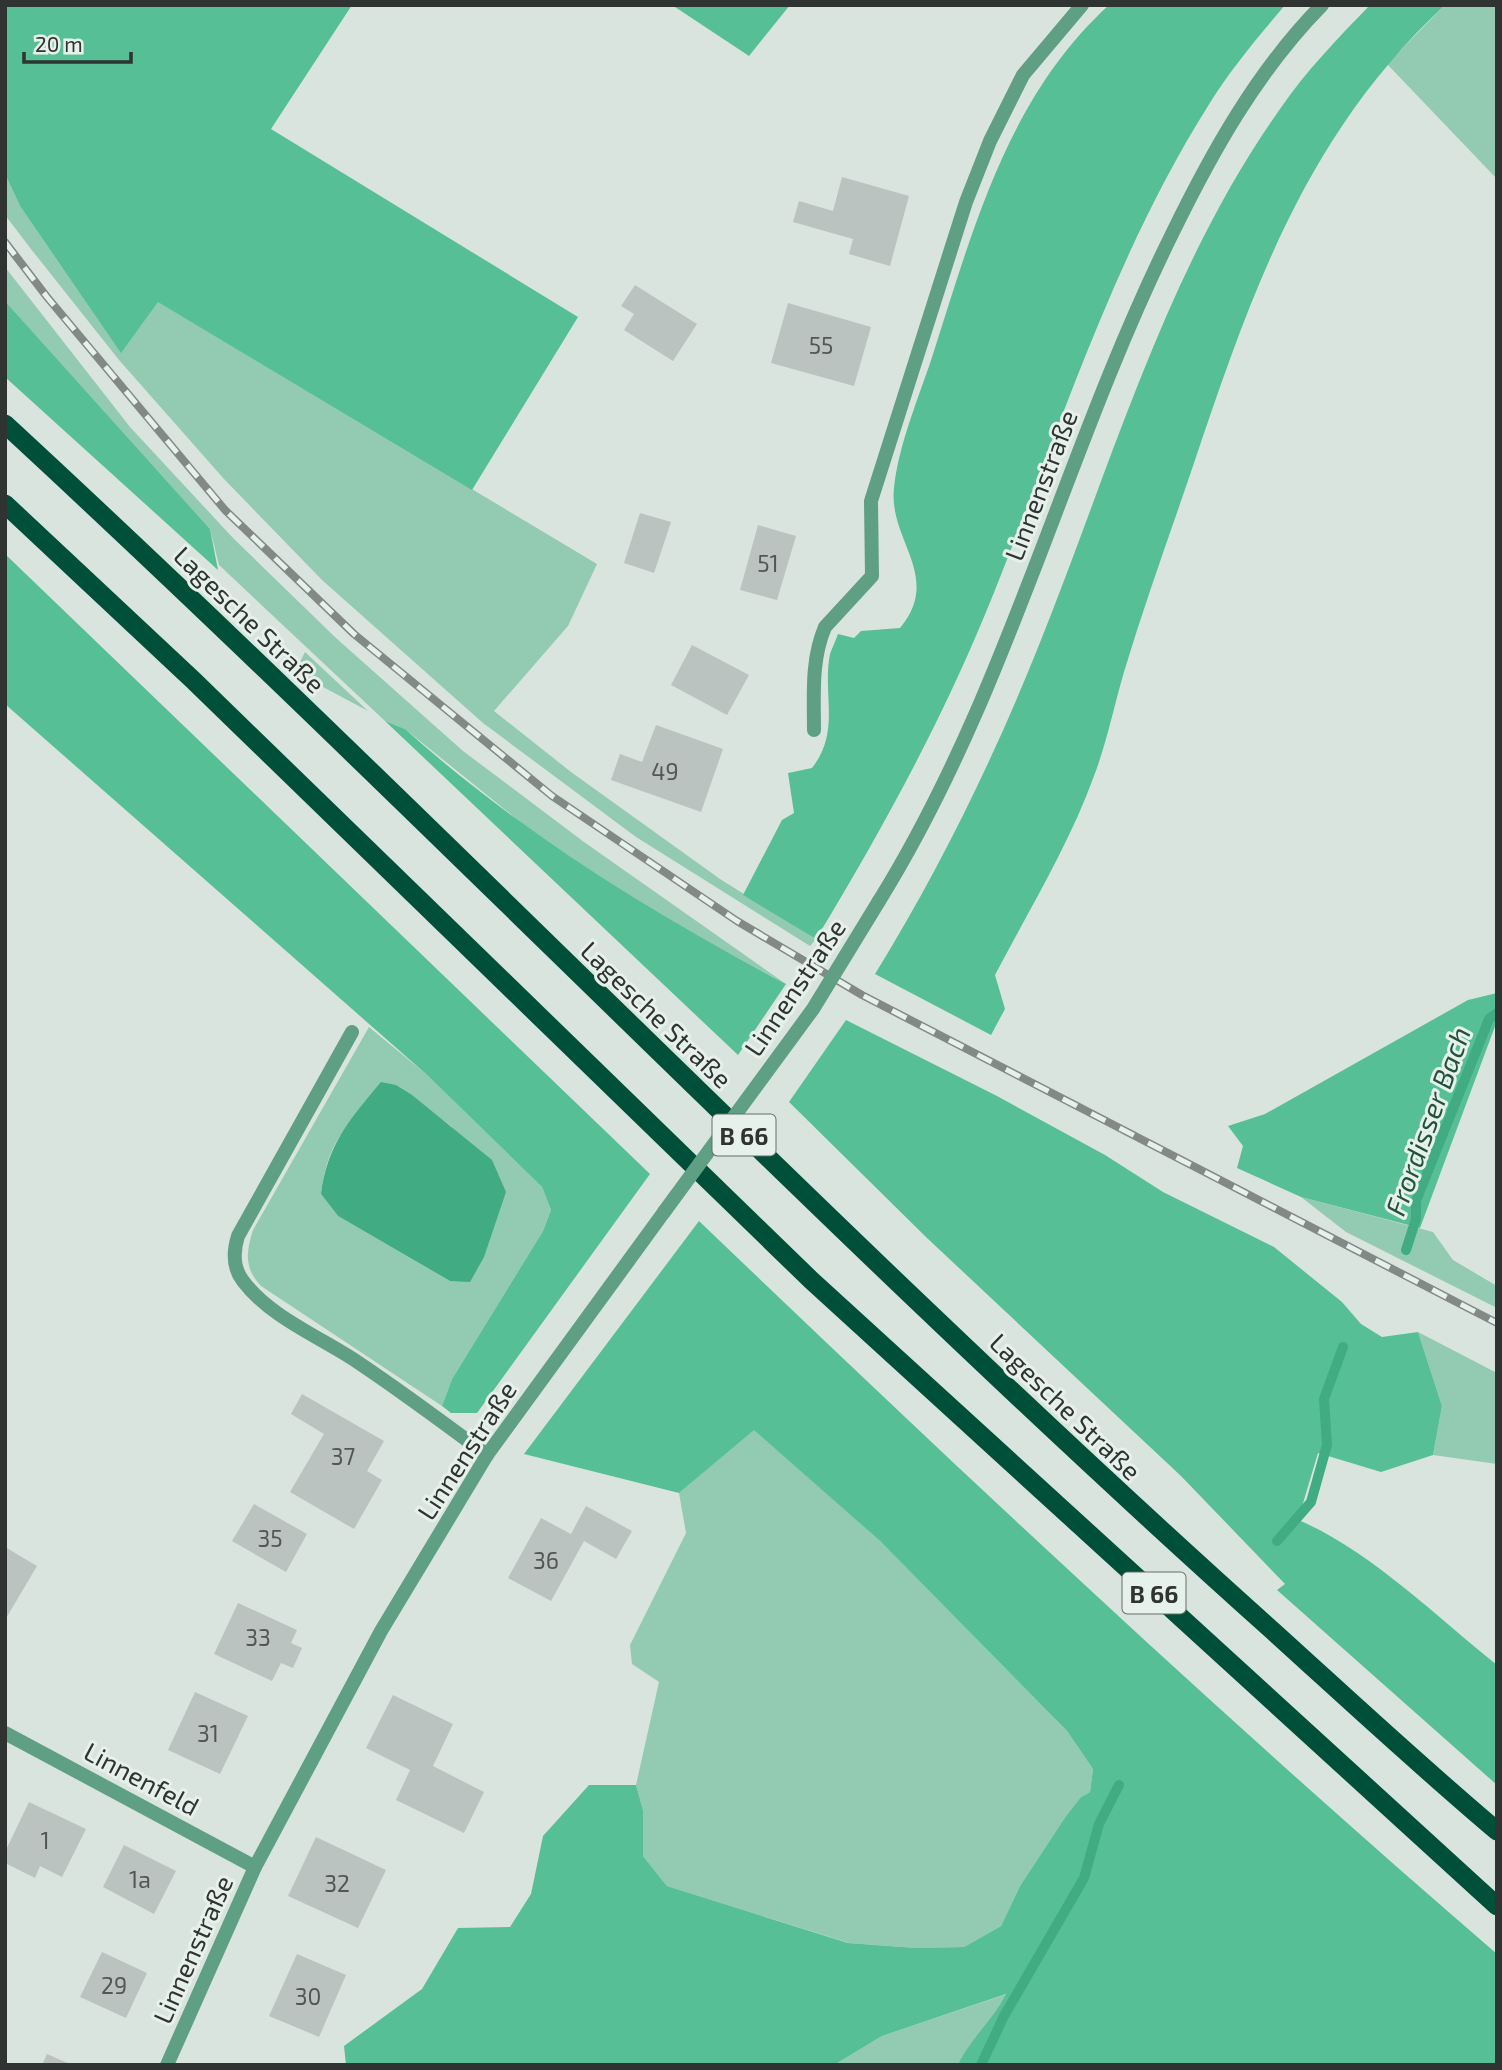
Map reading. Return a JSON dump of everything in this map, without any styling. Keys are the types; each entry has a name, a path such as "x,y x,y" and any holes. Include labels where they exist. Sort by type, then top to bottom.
{"highway":[{"name":"Lagesche Straße","path":"5,424 348,748 711,1104 1115,1490 1497,1831"},
{"name":"B 66","path":"5,504 193,680 811,1280 1497,1906"}],"street":[{"path":"814,730 814,669 818,644 825,627 872,576 871,501 967,202 990,141 1023,75 1082,5"},
{"name":"Linnenstraße","path":"167,2065 255,1867 381,1631 487,1455 813,1009 932,808 982,700 1112,367 1160,257 1232,122 1268,68 1322,5"},
{"path":"352,1032 238,1236 234,1250 236,1267 242,1280 260,1300 357,1362 487,1455"},
{"name":"Linnenfeld","path":"5,1733 255,1867"}],"shaded area":[{"path":"5,5 352,5 271,129 578,317 472,490 158,302 121,353 20,206 5,174"},
{"path":"672,5 790,5 749,56"},
{"path":"1109,5 1285,5 1217,93 1173,167 1141,229 1085,357 966,659 906,781 816,939 743,895 782,820 794,813 788,773 812,768 821,754 828,726 830,654 838,634 854,638 861,631 900,628 912,609 916,591 915,575 894,507 900,453 911,419 964,257 999,165 1045,80 1074,41"},
{"path":"1370,5 1445,5 1397,55 1355,107 1320,161 1289,218 1262,277 1215,401 1149,594 1094,776 1061,852 995,975 1005,1009 991,1035 875,974 942,856 1002,734 1064,581 1143,372 1204,236 1240,171 1290,95"},
{"path":"1445,5 1497,5 1497,179 1387,64"},
{"path":"5,174 20,206 121,352 158,301 597,564 568,626 494,711 571,772 720,879 816,939 810,946 636,837 483,723 322,580 224,479 119,360 31,249 5,215"},
{"path":"5,267 130,427 234,539 336,638 463,751 584,842 786,984 638,904 529,829 405,729 385,721 219,565 210,529 5,301"},
{"path":"5,301 210,529 218,570 5,377"},
{"path":"5,554 650,1174 477,1413 451,1413 442,1406 452,1379 543,1231 551,1210 542,1187 426,1074 5,704"},
{"path":"305,652 368,711 295,672"},
{"path":"385,721 405,729 494,802 588,868 685,928 786,984 738,1055"},
{"path":"1497,993 1497,1021 1420,1228 1301,1197 1237,1168 1243,1146 1228,1126 1265,1114 1468,1000"},
{"path":"846,1020 997,1096 1105,1155 1163,1192 1274,1247 1342,1302 1361,1324 1382,1337 1418,1332 1442,1406 1433,1455 1381,1472 1318,1453 1298,1520 1324,1532 1376,1566 1497,1665 1497,1785 1277,1590 1285,1584 1181,1476 927,1238 789,1102"},
{"path":"369,1027 426,1074 542,1187 551,1210 543,1231 452,1379 442,1406 261,1286 252,1273 248,1260 253,1230","holes":["396,1085 452,1127 450,1281 338,1216 321,1194 329,1157 344,1130 366,1108"]},
{"path":"381,1082 396,1085 412,1095 492,1160 506,1192 484,1257 470,1282 450,1281 338,1216 321,1194 334,1147 350,1121"},
{"path":"1301,1197 1433,1232 1453,1260 1497,1286 1497,1308 1346,1232"},
{"path":"699,1221 1093,1593 1293,1775 1497,1954 1497,2065 958,2065 1006,1994 882,2036 834,2065 346,2065 344,2046 422,1989 458,1928 510,1927 531,1894 543,1836 589,1785 636,1785 643,1810 643,1856 667,1886 848,1943 916,1948 964,1947 1001,1926 1020,1886 1066,1816 1081,1797 1090,1792 1093,1769 1067,1731 880,1541 754,1430 679,1493 524,1454"},
{"path":"1418,1332 1497,1373 1497,1464 1433,1455 1442,1406"},
{"path":"754,1429 880,1541 1067,1731 1093,1769 1090,1792 1081,1797 1066,1816 1020,1886 1001,1926 964,1947 916,1948 849,1943 667,1886 643,1856 643,1810 636,1785 659,1682 632,1664 630,1645 686,1533 679,1493"},
{"path":"1007,1994 1015,2065 834,2065 882,2036"}],"building":[{"path":"842,177 909,196 890,266 849,254 853,239 793,222 799,201 833,211"},
{"path":"635,285 697,324 673,361 624,330 634,314 621,306"},
{"path":"788,303 871,327 854,386 771,363"},
{"path":"640,513 671,522 654,573 624,563"},
{"path":"758,525 796,536 777,600 740,590"},
{"path":"692,645 749,675 727,715 671,685"},
{"path":"656,725 723,749 701,812 611,780 620,754 642,762"},
{"path":"302,1394 384,1441 367,1471 382,1480 354,1529 290,1492 324,1434 291,1414"},
{"path":"254,1504 307,1534 286,1572 232,1541"},
{"path":"586,1506 632,1531 616,1559 584,1541 551,1601 508,1578 541,1518 571,1534"},
{"path":"5,1547 37,1566 5,1620"},
{"path":"238,1603 297,1630 291,1643 302,1648 293,1668 281,1663 272,1681 214,1654"},
{"path":"195,1692 248,1716 220,1774 168,1750"},
{"path":"393,1695 453,1724 433,1766 484,1792 464,1833 396,1800 410,1770 366,1748"},
{"path":"29,1802 86,1829 62,1877 40,1866 35,1878 5,1863 5,1852"},
{"path":"316,1837 386,1870 358,1928 288,1896"},
{"path":"124,1845 176,1871 154,1914 103,1887"},
{"path":"102,1952 147,1973 126,2018 80,1997"},
{"path":"297,1954 346,1975 319,2037 269,2016"},
{"path":"47,2054 72,2065 42,2065"}],"waterway":[{"name":"Frordisser Bach","path":"1406,1250 1416,1219 1416,1201 1489,1019 1497,1013"},
{"name":"Frordisser Bach","path":"1277,1541 1311,1502 1327,1445 1324,1399 1343,1347"},
{"name":"Frordisser Bach","path":"981,2065 1004,2016 1084,1878 1099,1824 1119,1785"}],"railway":[{"path":"5,242 47,297 225,510 354,634 552,796 737,921 862,995 1497,1323"}]}
